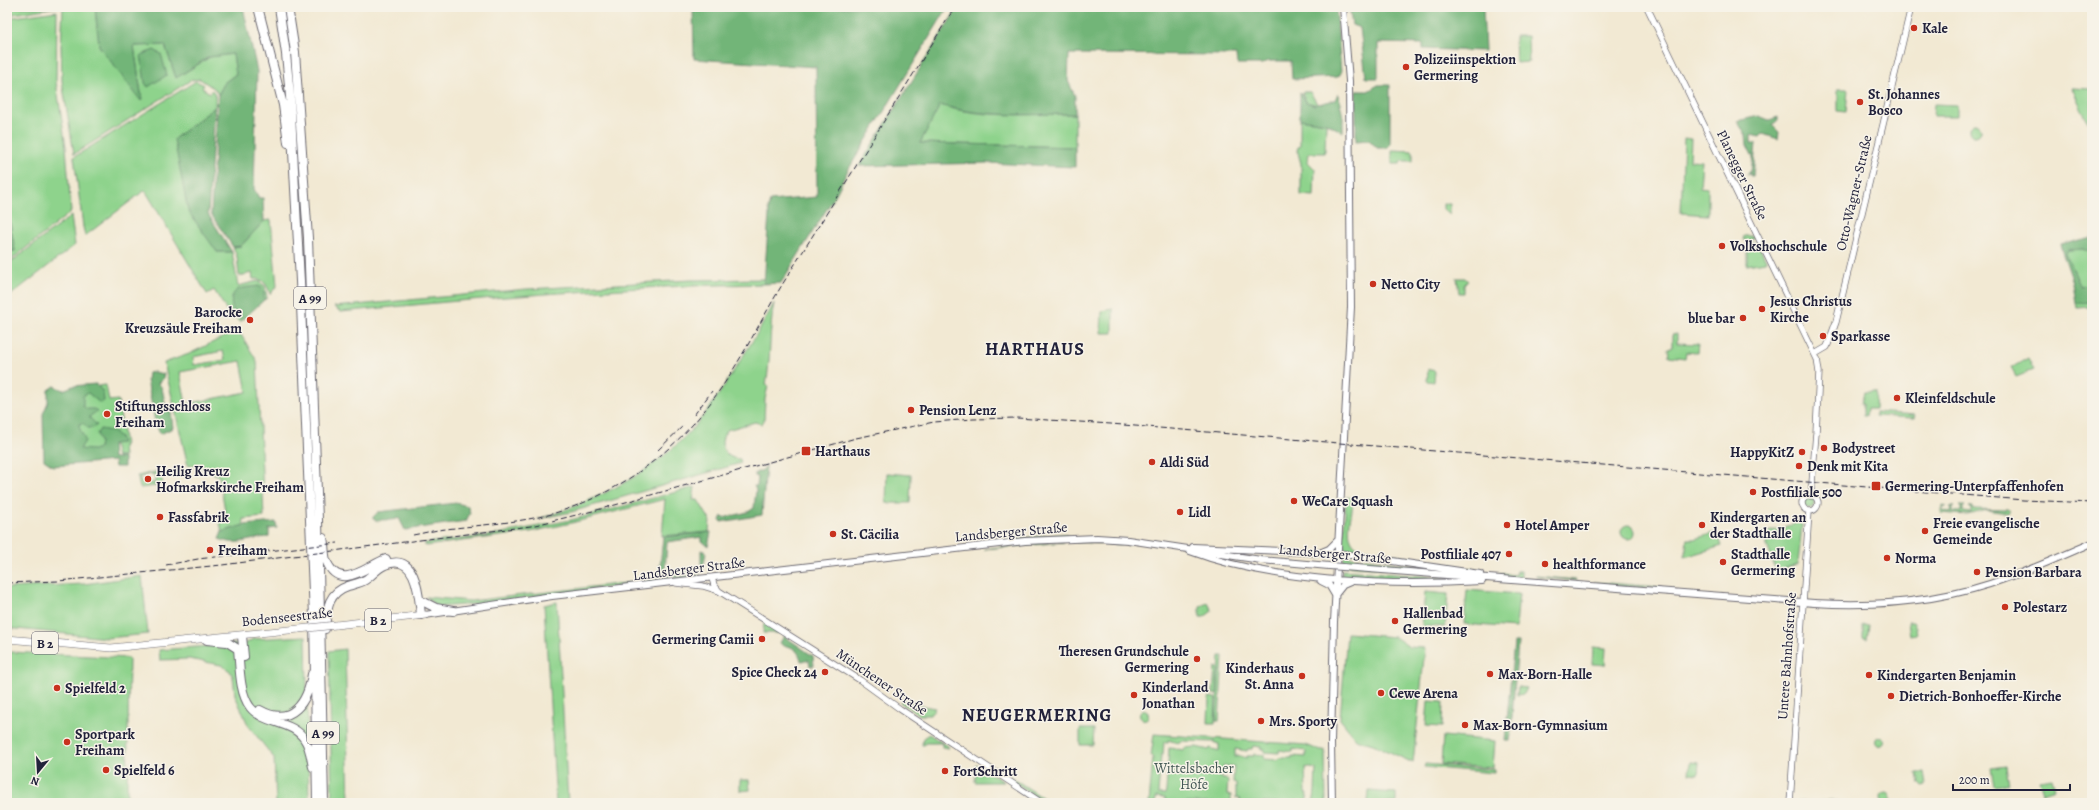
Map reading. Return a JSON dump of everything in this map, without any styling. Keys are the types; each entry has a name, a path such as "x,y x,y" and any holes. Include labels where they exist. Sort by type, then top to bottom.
{"highway":[{"path":"258,7 283,105 293,166"},
{"path":"279,7 286,54 293,166"},
{"name":"A 99","path":"288,7 295,52 308,238 318,520 324,803"},
{"name":"A 99","path":"293,166 309,471 315,654 317,803"},
{"path":"318,520 326,561 337,573 345,576 357,575 383,560 399,558 407,562 417,571 423,615"},
{"path":"322,663 328,607 330,599 336,592 365,580 384,565 394,563 408,568 413,573 420,591"},
{"path":"422,602 436,608 453,611"},
{"path":"239,636 242,661 251,699 267,714 281,715 294,710 306,698 315,654"},
{"path":"207,640 227,642 240,650"},
{"path":"242,661 243,688 250,706 265,718 299,732 306,740 317,781"}],"main road":[{"path":"1332,803 1331,704 1335,595 1347,408 1351,302 1349,81 1343,7"},
{"name":"Landsberger Straße","path":"570,594 676,583 1025,541 1097,538 1132,540 1261,560 1329,566 1802,602 1876,604 1925,599 1956,593 2007,579 2092,543"},
{"path":"1319,552 1330,548 1338,540"},
{"path":"1338,540 1345,549 1357,555"},
{"path":"1184,548 1204,546 1337,553 1457,570 1495,579"},
{"path":"1184,548 1214,560 1314,578 1354,581 1462,582 1495,579"},
{"path":"1314,578 1327,584 1335,595"},
{"path":"1335,595 1343,585 1354,581"},
{"name":"Bodenseestraße","path":"7,639 104,648 207,640 423,615 570,594"}],"street":[{"name":"Planegger Straße","path":"1647,7 1815,354"},
{"name":"Otto-Wagner-Straße","path":"1815,354 1827,347 1835,325 1911,7"},
{"name":"Untere Bahnhofstraße","path":"1811,496 1814,474 1819,372 1815,354"},
{"name":"Untere Bahnhofstraße","path":"1811,496 1816,499 1818,503 1816,508 1809,511 1803,508 1802,501 1805,497 1811,496"},
{"name":"Untere Bahnhofstraße","path":"1790,803 1809,511"},
{"name":"Münchener Straße","path":"712,578 714,585 719,591 860,680 900,709 1042,803"},
{"path":"676,583 701,586 719,591"}],"green space":[{"path":"7,7 58,7 7,15"},
{"path":"63,7 95,7 97,28 142,100 134,46 165,45 176,78 210,57 233,54 236,74 225,82 218,95 215,89 200,79 191,80 74,154 62,81 61,46"},
{"path":"95,7 243,7 257,71 254,189 259,198 263,198 264,221 241,246 233,247 211,214 218,95 225,82 236,74 233,54 209,57 176,78 165,45 134,46 141,101 99,46"},
{"path":"693,7 948,7 781,283 764,284 769,214 768,208 770,201 817,197 816,67 694,59"},
{"path":"958,7 1336,7 1341,73 1338,77 1292,79 1291,61 1268,61 1263,64 1237,64 1236,55 1069,54 1068,81 1075,96 1075,114 990,114 940,105 920,143 1075,147 1075,167 987,163 859,166"},
{"path":"1349,7 1483,7 1485,51 1423,49 1423,44 1378,43 1378,78 1366,78 1360,28 1352,25"},
{"path":"1515,7 1540,7 1540,9 1515,10"},
{"path":"57,11 56,82 66,147 71,212 7,263 7,251 15,251 7,205 7,18"},
{"path":"1515,36 1528,36 1529,62 1516,63"},
{"path":"154,50 161,54 167,75 148,87 145,83 141,55"},
{"path":"196,81 204,85 202,88 210,93 212,90 214,92 215,107 174,139 217,252 232,252 238,286 258,281 265,286 267,298 264,300 262,287 232,311 235,317 233,320 214,290 207,294 145,190 85,236 83,227 74,157"},
{"path":"1378,85 1390,85 1390,145 1387,148 1377,148 1369,140 1356,141 1356,91 1368,91"},
{"path":"2072,88 2092,89 2092,131"},
{"path":"1838,89 1848,89 1846,112 1838,111"},
{"path":"1300,92 1306,102 1314,105 1335,100 1338,93 1343,117 1343,132 1326,123 1300,119"},
{"path":"1302,92 1310,92 1318,105 1306,102"},
{"path":"1934,104 1957,105 1957,116 1933,116"},
{"path":"940,105 990,114 1075,114 1075,147 920,143"},
{"path":"215,107 208,214 232,252 217,252 188,211 174,139"},
{"path":"1759,116 1769,120 1778,117 1778,120 1772,125 1779,132 1778,139 1763,134 1760,137 1751,135 1751,143 1756,143 1753,176 1751,176 1751,174 1747,174 1751,171 1753,157 1747,145 1746,135 1737,121"},
{"path":"1300,119 1326,123 1324,153 1309,153 1308,162 1315,169 1314,196 1301,195 1301,164 1297,149 1300,145"},
{"path":"1975,124 1979,126 1981,130 1979,134 1975,136 1971,134 1969,130 1971,126"},
{"path":"1684,138 1691,139 1690,160 1702,161 1700,187 1708,188 1708,215 1681,213"},
{"path":"1392,150 1413,151 1413,161 1401,161 1400,164 1392,164"},
{"path":"1443,204 1450,204 1450,215 1443,209"},
{"path":"7,205 15,251 7,251"},
{"path":"71,216 75,245 7,298 7,265"},
{"path":"271,220 277,286 270,294 268,288 262,281 253,279 252,273 239,276 237,257 233,247 241,246 264,221"},
{"path":"1744,236 1755,237 1751,239 1752,243 1757,242 1766,260 1765,262 1747,265 1747,240 1743,240"},
{"path":"2092,237 2092,262 2089,252 2083,249 2067,250 2065,253 2081,287 2092,282 2092,302 2076,303 2073,282 2060,245"},
{"path":"2083,249 2089,252 2092,262 2092,282 2081,288 2065,253 2067,250"},
{"path":"1457,278 1465,278 1468,281 1464,285 1464,293 1459,293"},
{"path":"764,279 764,284 605,290 341,312 334,307 527,289 691,280"},
{"path":"259,286 264,291 264,300 240,322 235,315 231,300 235,292 246,287"},
{"path":"2092,302 2092,307 2077,308 2076,303"},
{"path":"774,303 771,323 769,365 766,385 768,386 765,399 764,421 761,424 755,422 727,430 722,440 722,445 726,454 740,459 741,463 571,512 538,519 583,503 626,482 646,469 683,439 716,399"},
{"path":"1113,309 1113,333 1101,333 1102,311"},
{"path":"238,330 257,361 264,517 243,519 244,525 222,532 219,518 226,516 219,476 198,465 188,466 164,363 189,354","holes":["223,351 225,360 194,365 193,357","241,361 247,392 186,404 180,372"]},
{"path":"1677,334 1677,343 1698,344 1697,353 1686,352 1685,358 1669,356 1668,348 1672,347 1672,335"},
{"path":"2028,358 2034,370 2016,377 2011,368"},
{"path":"1428,369 1435,371 1434,382 1427,381"},
{"path":"154,372 164,374 163,379 158,383 162,388 166,408 171,411 173,428 160,434 155,422 147,380 148,373"},
{"path":"96,384 103,392 104,401 100,403 88,393 83,396 83,406 87,409 94,409 97,411 89,417 97,425 93,428 88,428 83,423 79,424 85,441 80,449 93,450 99,448 100,442 97,434 100,429 111,431 117,434 122,443 112,444 113,458 124,458 124,467 115,467 114,461 53,466 44,460 43,414 48,402 48,390 54,386 63,390 73,386"},
{"path":"106,385 109,401 118,400 125,445 123,445 124,457 117,457 114,445 111,445 70,462 63,390"},
{"path":"1864,392 1876,392 1875,409 1867,409 1866,416 1863,416 1863,403 1861,403"},
{"path":"1875,412 1915,415 1914,418 1875,416"},
{"path":"766,466 762,515 721,522 720,520 722,516 723,518 748,512 754,508 756,490 754,486 757,486 758,477 755,476 755,473 763,470"},
{"path":"160,471 163,485 140,488 138,480 140,479 141,482 155,483 155,475 150,474 138,478 137,476"},
{"path":"887,473 911,475 910,503 886,503"},
{"path":"695,487 693,500 698,500 710,520 709,532 662,536 665,499 530,532 425,546 425,543 487,536 571,520"},
{"path":"1346,497 1353,498 1349,532 1354,544 1359,548 1488,572 1515,575 1516,571 1521,571 1521,577 1512,577 1351,551 1344,547 1343,544"},
{"path":"1807,497 1811,497 1815,503 1811,509 1807,509 1803,505 1803,501"},
{"path":"456,503 468,506 470,513 466,521 405,530 399,518 377,521 373,519 378,512"},
{"path":"1942,505 1946,506 1943,506 1943,511 1951,512 1952,506 1953,512 1961,512 1961,507 1959,506 1965,506 1963,507 1963,512 1971,513 1971,507 1973,507 1973,509 2007,510 2007,508 2010,511 2008,513 1987,510 1967,515 1941,513"},
{"path":"276,522 277,528 269,529 269,537 238,542 219,539 222,532 244,525"},
{"path":"1800,522 1802,525 1798,564 1776,571 1763,534"},
{"path":"1625,525 1631,525 1635,529 1635,535 1631,539 1625,539 1621,535 1621,529"},
{"path":"711,532 708,546 702,541 702,537 667,542 665,572 701,569 701,550 706,552 703,570 700,573 659,577 663,537"},
{"path":"1717,532 1722,546 1685,557 1687,539 1694,539"},
{"path":"1064,534 1068,536 982,542"},
{"path":"1064,542 984,549 1029,543"},
{"path":"1076,542 1130,544 1130,545"},
{"path":"1344,556 1462,573 1343,565"},
{"path":"1342,570 1461,579 1344,578 1342,577"},
{"path":"694,575 701,576 476,604 437,607 426,597 471,601"},
{"path":"142,576 148,634 107,638 7,628 7,588 84,584"},
{"path":"1536,577 1576,580 1576,581"},
{"path":"1594,582 1661,587 1668,589 1606,585"},
{"path":"1467,590 1519,594 1516,628 1464,624"},
{"path":"1425,592 1448,594 1445,627 1422,626"},
{"path":"557,602 568,803 556,803 544,605"},
{"path":"1208,603 1212,611 1204,617 1200,617 1200,606"},
{"path":"1908,622 1913,622 1916,627 1917,634 1910,635"},
{"path":"764,623 779,632 779,633 763,633"},
{"path":"1863,625 1869,625 1867,639 1863,638"},
{"name":"Cewe Arena","path":"1347,633 1395,637 1409,647 1425,648 1413,763 1373,744 1356,739 1340,719"},
{"path":"306,636 309,803 276,803 274,758 248,725 235,695 233,677 230,671 221,665 189,659 160,660 159,650 247,643 253,639"},
{"path":"784,636 813,656 814,666 810,666 809,660 801,661 795,650 783,646 780,643"},
{"path":"1514,642 1518,642 1510,741 1505,741"},
{"path":"1593,647 1606,648 1605,665 1592,664"},
{"path":"345,649 349,803 332,803 329,651"},
{"name":"Sportpark Freiham","path":"10,652 129,658 127,803 7,803 7,680"},
{"path":"1220,656 1223,656 1219,721 1216,721"},
{"path":"1215,667 1218,668 1217,695 1213,694"},
{"path":"1518,687 1527,688 1524,694 1517,695"},
{"path":"904,697 918,705 935,708 930,715 920,715 900,702"},
{"path":"1209,697 1216,698 1215,723 1208,723"},
{"path":"1428,701 1443,702 1442,727 1426,726"},
{"path":"1142,711 1146,711 1148,715 1146,719 1142,719 1140,717 1140,713"},
{"path":"1080,729 1094,729 1093,745 1080,745"},
{"path":"929,734 949,747 942,747 942,743 925,743 922,745 923,738"},
{"name":"Wittelsbacher Höfe","path":"1154,734 1306,745 1321,751 1325,750 1326,803 1313,803 1316,769 1305,767 1306,793 1308,793 1306,803 1239,803 1240,799 1236,798 1236,784 1233,783 1234,766 1223,766 1224,774 1221,774 1221,778 1228,780 1227,794 1231,795 1231,803 1165,803 1165,798 1156,797 1155,803 1149,803 1153,758 1151,756","holes":["1168,740 1178,743 1181,741 1215,742 1219,744 1219,751 1210,748 1209,750 1196,747 1184,748 1184,750 1169,748 1166,791 1165,794 1158,794 1161,755 1163,755 1164,742 1168,742","1253,746 1261,747 1261,749 1264,749 1264,752 1279,753 1279,750 1293,752 1293,749 1306,751 1306,757 1292,756 1292,758 1279,758 1278,760 1264,759 1264,755 1254,754 1254,756 1247,756 1247,758 1237,755 1237,757 1235,757 1235,749 1247,751 1248,749 1252,749"]},
{"path":"1443,736 1495,741 1493,768 1441,764"},
{"path":"1880,736 1885,741 1880,746 1875,741"},
{"path":"1690,762 1699,763 1698,774 1689,773"},
{"path":"976,764 1004,782 975,782"},
{"path":"1425,764 1494,770 1494,773 1424,767"},
{"path":"2006,766 2009,784 1994,786 1991,768"},
{"path":"1917,773 1924,773 1926,785 1922,786 1919,783"},
{"path":"1010,776 1051,803 1045,803 1010,779"},
{"path":"2052,778 2055,789 2043,793 2039,780"},
{"path":"740,780 749,780 750,790 740,791"},
{"path":"1369,791 1396,793 1396,803 1368,802"},
{"path":"1884,793 1888,793 1890,794 1890,802 1884,803 1881,800 1881,796"},
{"path":"1838,801 1838,803 1795,803 1795,802"}],"railway":[{"path":"413,535 442,529 522,520 548,515 571,508 594,498 637,473 657,458 693,425 719,392 747,347 782,285 955,7"},
{"path":"694,415 712,391"},
{"path":"7,583 58,581 222,565 531,526 597,510 856,438 934,422 973,419 1017,418 1111,424 2023,500 2092,503"},
{"path":"658,450 684,425"},
{"path":"166,565 198,559 338,543"}],"place":[{"name":"Kale","path":"1914,28"},
{"name":"Polizeiinspektion Germering","path":"1406,67"},
{"name":"St. Johannes Bosco","path":"1860,102"},
{"name":"Volkshochschule","path":"1722,246"},
{"name":"Netto City","path":"1373,284"},
{"name":"Jesus Christus Kirche","path":"1762,309"},
{"name":"blue bar","path":"1743,318"},
{"name":"Barocke Kreuzsäule Freiham","path":"250,320"},
{"name":"Sparkasse","path":"1823,336"},
{"name":"Kleinfeldschule","path":"1897,398"},
{"name":"Pension Lenz","path":"911,410"},
{"name":"Stiftungsschloss Freiham","path":"107,414"},
{"name":"Bodystreet","path":"1824,448"},
{"name":"Harthaus","path":"806,451"},
{"name":"HappyKitZ","path":"1802,452"},
{"name":"Aldi Süd","path":"1152,462"},
{"name":"Denk mit Kita","path":"1799,466"},
{"name":"Heilig Kreuz Hofmarkskirche Freiham","path":"148,479"},
{"name":"Germering-Unterpfaffenhofen","path":"1876,486"},
{"name":"Postfiliale 500","path":"1753,492"},
{"name":"WeCare Squash","path":"1294,501"},
{"name":"Lidl","path":"1180,512"},
{"name":"Fassfabrik","path":"160,517"},
{"name":"Hotel Amper","path":"1507,525"},
{"name":"Kindergarten an der Stadthalle","path":"1702,525"},
{"name":"Freie evangelische Gemeinde","path":"1925,531"},
{"name":"St. Cäcilia","path":"833,534"},
{"name":"Freiham","path":"210,550"},
{"name":"Postfiliale 407","path":"1509,554"},
{"name":"Norma","path":"1887,558"},
{"name":"Stadthalle Germering","path":"1723,562"},
{"name":"healthformance","path":"1545,564"},
{"name":"Pension Barbara","path":"1977,572"},
{"name":"Polestarz","path":"2005,607"},
{"name":"Hallenbad Germering","path":"1395,621"},
{"name":"Germering Camii","path":"762,639"},
{"name":"Theresen Grundschule Germering","path":"1197,659"},
{"name":"Spice Check 24","path":"825,672"},
{"name":"Max-Born-Halle","path":"1490,674"},
{"name":"Kindergarten Benjamin","path":"1869,675"},
{"name":"Kinderhaus St. Anna","path":"1302,676"},
{"name":"Spielfeld 2","path":"57,688"},
{"name":"Cewe Arena","path":"1381,693"},
{"name":"Kinderland Jonathan","path":"1134,695"},
{"name":"Dietrich-Bonhoeffer-Kirche","path":"1891,696"},
{"name":"Mrs. Sporty","path":"1261,721"},
{"name":"Max-Born-Gymnasium","path":"1465,725"},
{"name":"Sportpark Freiham","path":"67,742"},
{"name":"Spielfeld 6","path":"106,770"},
{"name":"FortSchritt","path":"945,771"}],"district":[{"name":"HARTHAUS","path":"1035,349"},
{"name":"NEUGERMERING","path":"1037,715"}]}
